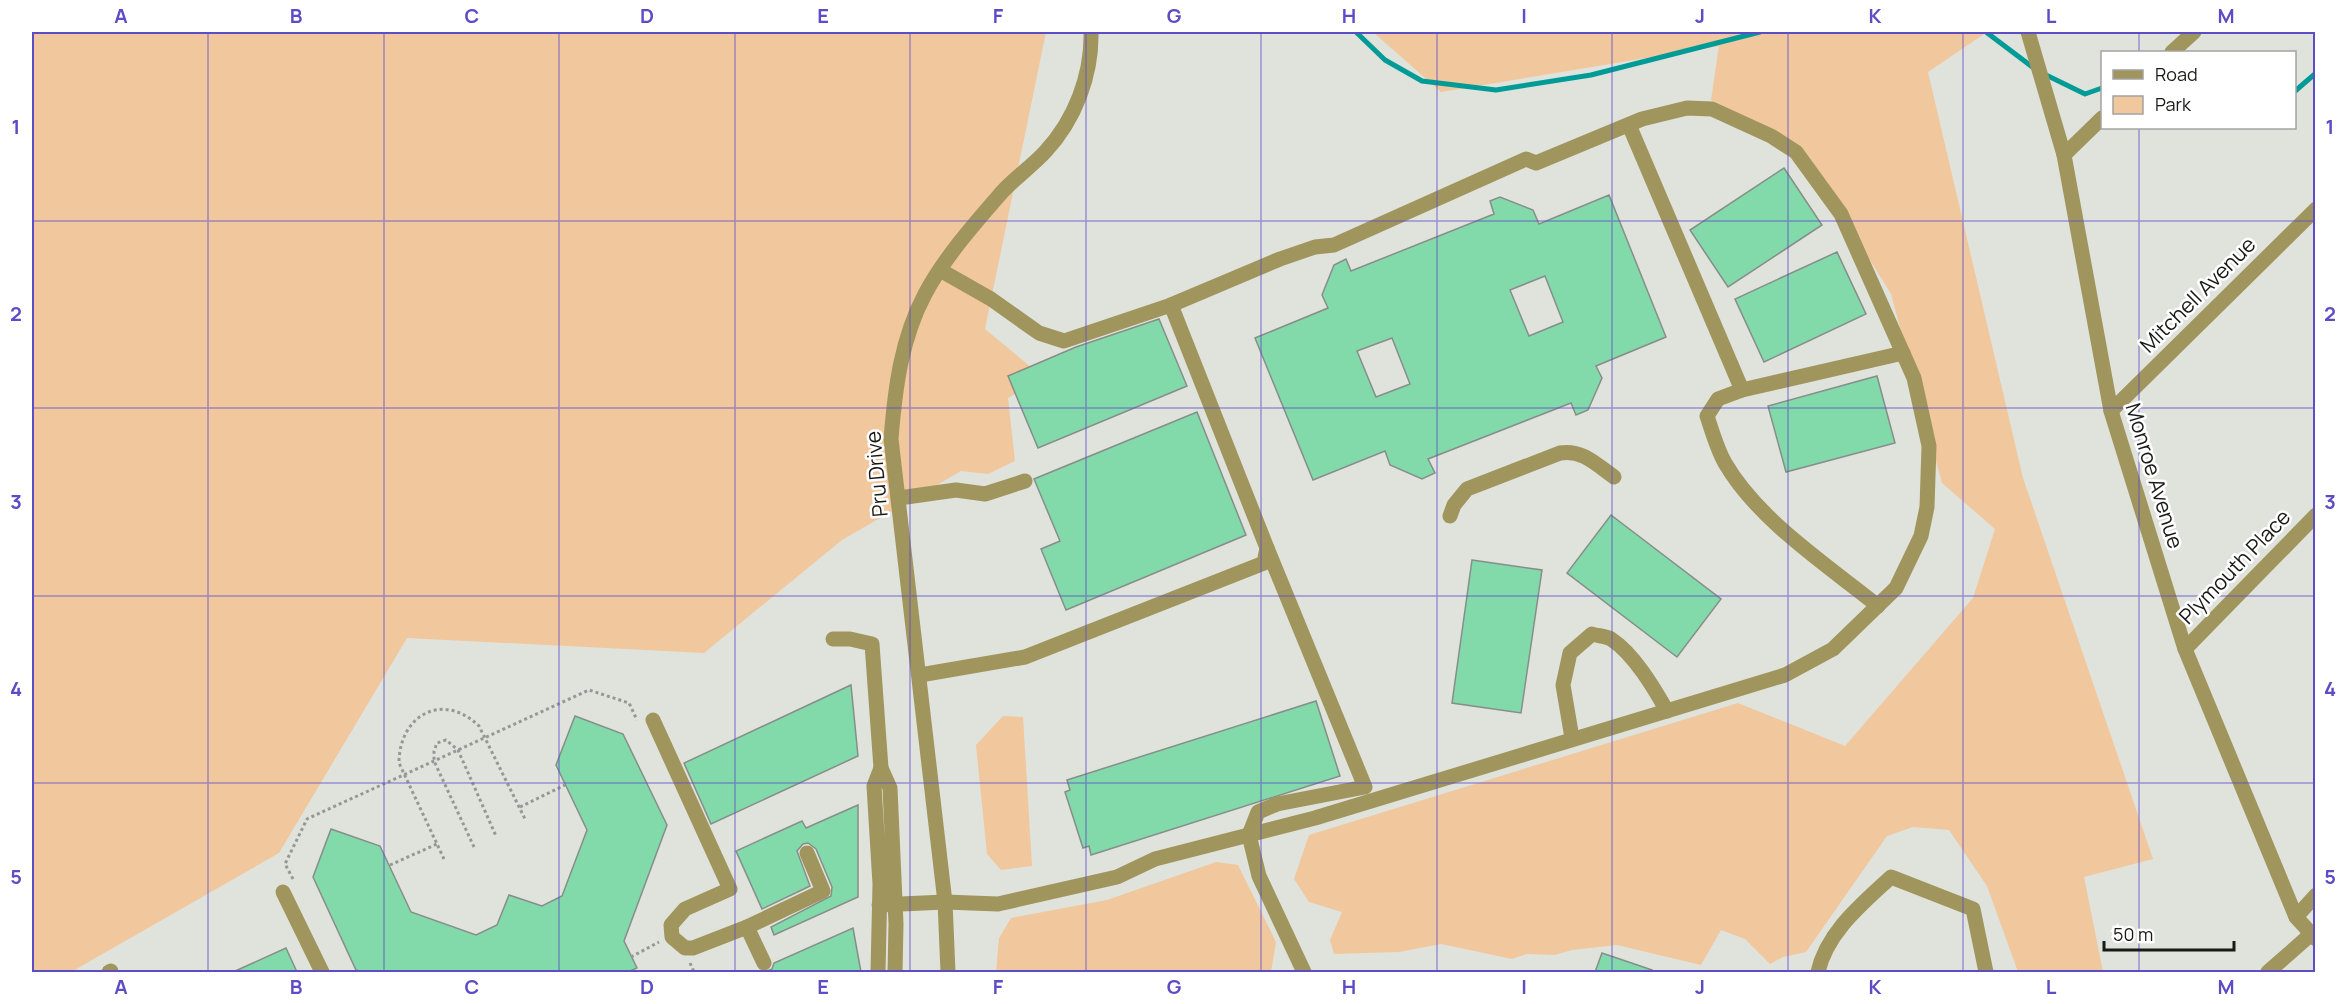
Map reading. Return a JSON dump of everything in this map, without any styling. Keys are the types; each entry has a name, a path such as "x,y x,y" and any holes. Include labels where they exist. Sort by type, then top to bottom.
{"street":[{"name":"Pru Drive","path":"948,972 945,902 891,439 895,383 924,295 940,270 1003,191 1045,152 1067,123 1087,74 1091,32"},
{"name":"Monroe Avenue","path":"2028,32 2064,155 2111,411 2185,649 2296,917 2313,937"},
{"path":"2173,51 2194,32"},
{"path":"879,905 945,902 998,904 1117,877 1155,859 1315,818 1785,675 1833,649 1896,588 1921,536 1927,507 1929,447 1914,378 1841,214 1796,152 1771,136 1713,109 1686,108 1629,125 1536,163 1526,159 1334,245 1315,247 1280,259 1171,305 1064,341 1039,333 991,299 940,270"},
{"path":"2064,155 2101,120"},
{"path":"1629,125 1742,390"},
{"name":"Mitchell Avenue","path":"2111,411 2316,209"},
{"path":"1171,305 1365,787 1277,804 1258,812 1250,835 1259,876 1304,972"},
{"path":"1878,606 1785,531 1747,496 1724,462 1707,416 1718,399 1742,390 1903,352"},
{"path":"1450,516 1454,505 1467,489 1560,453 1570,451 1582,454 1614,477"},
{"path":"899,498 956,490 985,494 1025,481"},
{"name":"Plymouth Place","path":"2185,649 2316,515"},
{"path":"920,675 1024,657 1264,563 1267,548"},
{"path":"1572,738 1563,685 1570,653 1592,634 1610,639 1633,661 1652,684 1667,711"},
{"path":"833,639 850,639 872,644 881,768 890,788 895,904 895,972"},
{"path":"646,722 730,889 685,909 671,925 672,937 685,948 693,948 747,927 823,891 807,853"},
{"path":"878,972 879,905 874,786 881,768"},
{"path":"1818,972 1822,954 1852,913 1892,877 1973,909 1986,972"},
{"path":"289,889 322,972"},
{"path":"2296,917 2316,895"},
{"path":"747,927 764,963"},
{"path":"2268,972 2313,937"}],"path":[{"path":"289,889 285,864 308,819 589,690 629,703 646,722"},
{"path":"444,859 399,763 399,747 411,723 421,716 440,708 468,715 486,736 526,821"},
{"path":"474,846 434,761 437,743 446,740 458,750 496,836"},
{"path":"519,807 566,785"},
{"path":"390,865 437,844"},
{"path":"631,957 663,939"},
{"path":"688,959 694,972"}],"green space":[{"path":"32,32 1046,32 985,329 1043,377 1008,398 1015,461 988,474 961,471 842,540 704,653 407,638 279,853 71,972 32,972"},
{"path":"1373,32 1987,32 1928,72 2023,478 2153,859 2084,877 2103,972 2018,972 1987,886 1949,830 1913,827 1887,836 1806,952 1783,957 1770,964 1745,939 1721,930 1701,965 1617,945 1572,950 1555,955 1527,954 1512,959 1441,944 1399,952 1334,954 1330,940 1342,912 1309,902 1294,879 1309,835 1738,703 1845,746 1973,598 1995,529 1942,483 1891,294 1800,147 1711,100 1719,46 1441,92"},
{"path":"1003,716 1023,717 1032,866 1001,870 987,854 976,745"},
{"path":"1216,862 1238,865 1276,942 1271,972 996,972 999,938 1011,918 1107,900"}],"building":[{"path":"1784,168 1822,225 1728,287 1690,230"},
{"path":"1609,195 1666,337 1596,366 1602,378 1588,410 1576,415 1571,403 1428,459 1435,473 1422,479 1390,465 1385,451 1313,480 1255,338 1328,308 1322,295 1334,265 1346,259 1351,271 1494,214 1490,201 1500,197 1533,210 1539,224","holes":["1545,276 1563,322 1529,336 1510,290","1392,338 1410,384 1376,397 1357,351"]},
{"path":"1837,252 1866,314 1764,362 1735,299"},
{"path":"1159,319 1187,386 1038,448 1008,376 1076,347"},
{"path":"1877,376 1895,443 1786,472 1768,406"},
{"path":"1197,412 1246,535 1066,610 1041,549 1060,541 1034,479"},
{"path":"1611,515 1721,599 1677,657 1567,573"},
{"path":"1472,560 1542,570 1521,713 1452,703"},
{"path":"851,685 858,756 711,824 684,763"},
{"path":"1316,701 1340,776 1091,855 1089,846 1083,848 1065,792 1070,790 1067,780"},
{"path":"575,716 623,734 667,825 624,941 637,968 628,972 364,972 356,970 313,877 331,829 380,846 411,912 476,935 497,925 509,895 542,906 562,896 587,830 556,765"},
{"path":"858,805 858,897 774,935 771,927 831,896 832,887 816,849 808,843 803,844 797,851 810,886 762,909 736,851 802,821 806,828"},
{"path":"853,928 861,972 765,972 772,969 774,963"},
{"path":"286,948 297,972 233,972"},
{"path":"1602,953 1652,970 1651,972 1595,972"}],"waterway":[{"path":"1356,32 1385,60 1422,81 1496,90 1591,75 1760,32"},
{"path":"1986,32 2035,69"},
{"path":"2296,90 2316,73"},
{"path":"2044,74 2085,94 2101,88"}]}
